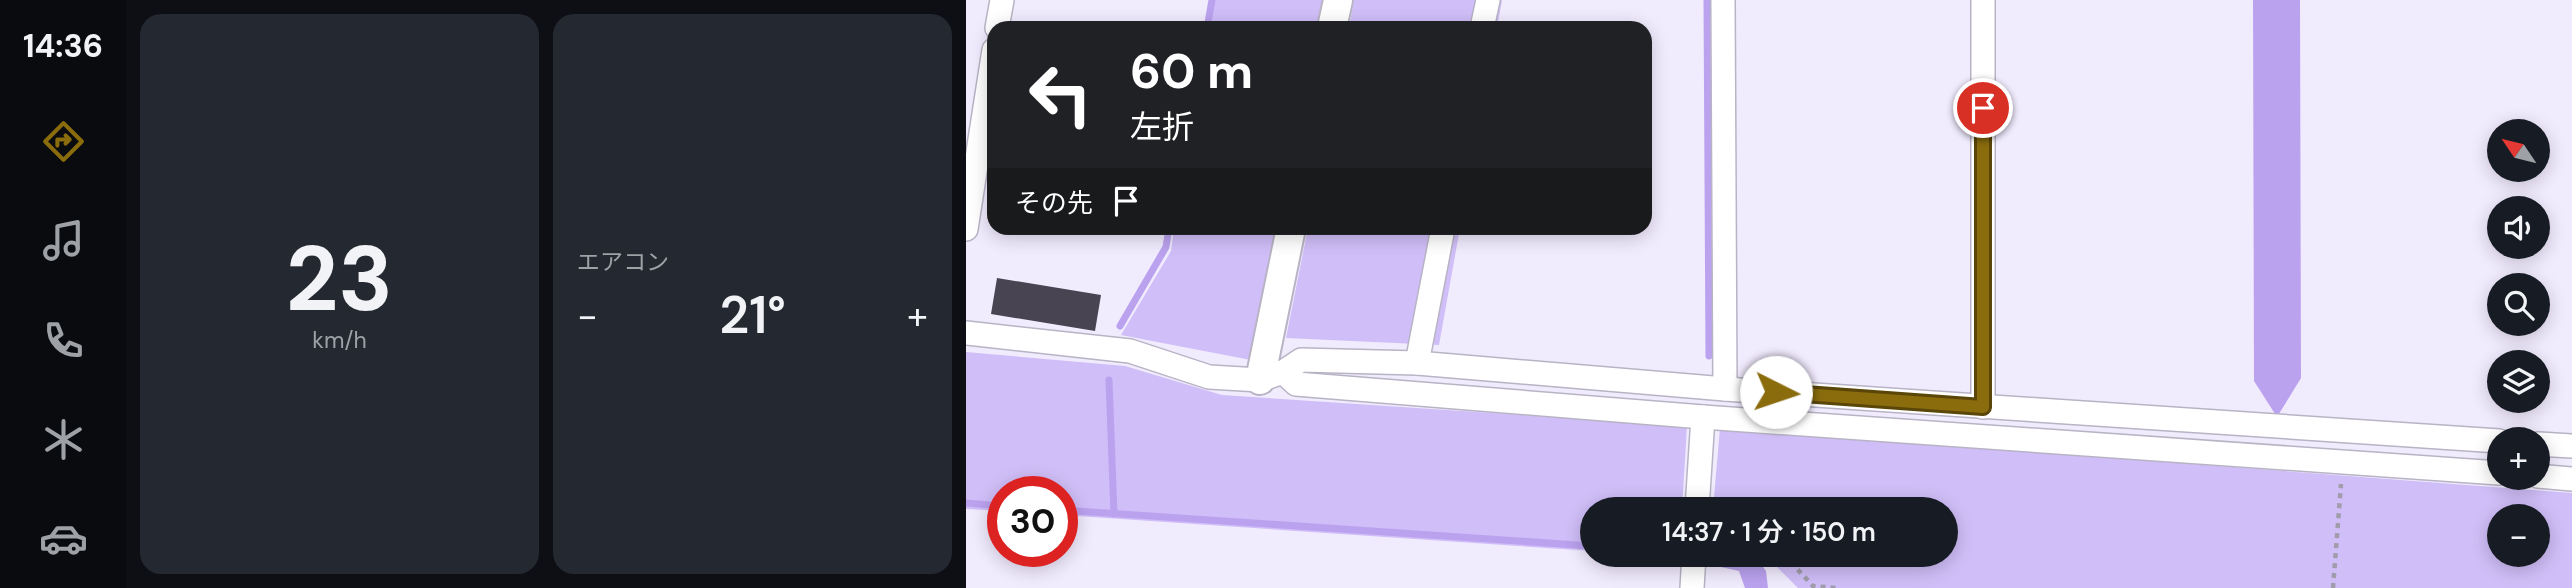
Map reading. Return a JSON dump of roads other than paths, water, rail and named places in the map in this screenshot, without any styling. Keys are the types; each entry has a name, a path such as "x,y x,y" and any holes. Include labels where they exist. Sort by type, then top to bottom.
{"street":[{"path":"999,21 1002,0"},
{"path":"1334,21 1338,0"},
{"path":"1484,21 1488,0"},
{"path":"1723,0 1725,389"},
{"path":"1983,0 1983,407"},
{"path":"966,229 987,95"},
{"path":"1271,376 1290,235"},
{"path":"1417,363 1442,235"},
{"path":"966,333 1130,351 1209,377 1271,376 1296,384 1703,417 2487,473"},
{"path":"1271,376 1301,360 1417,363 1725,389 2487,440"},
{"path":"1698,497 1703,417"},
{"path":"2550,445 2572,446"},
{"path":"2550,477 2572,479"},
{"path":"1692,588 1693,567"}],"waterway":[{"path":"1208,21 1212,0"},
{"path":"1707,0 1709,356"},
{"path":"1120,326 1166,247 1168,235"},
{"path":"1109,380 1114,514"},
{"path":"966,503 987,505"},
{"path":"1078,511 1580,545"}]}
